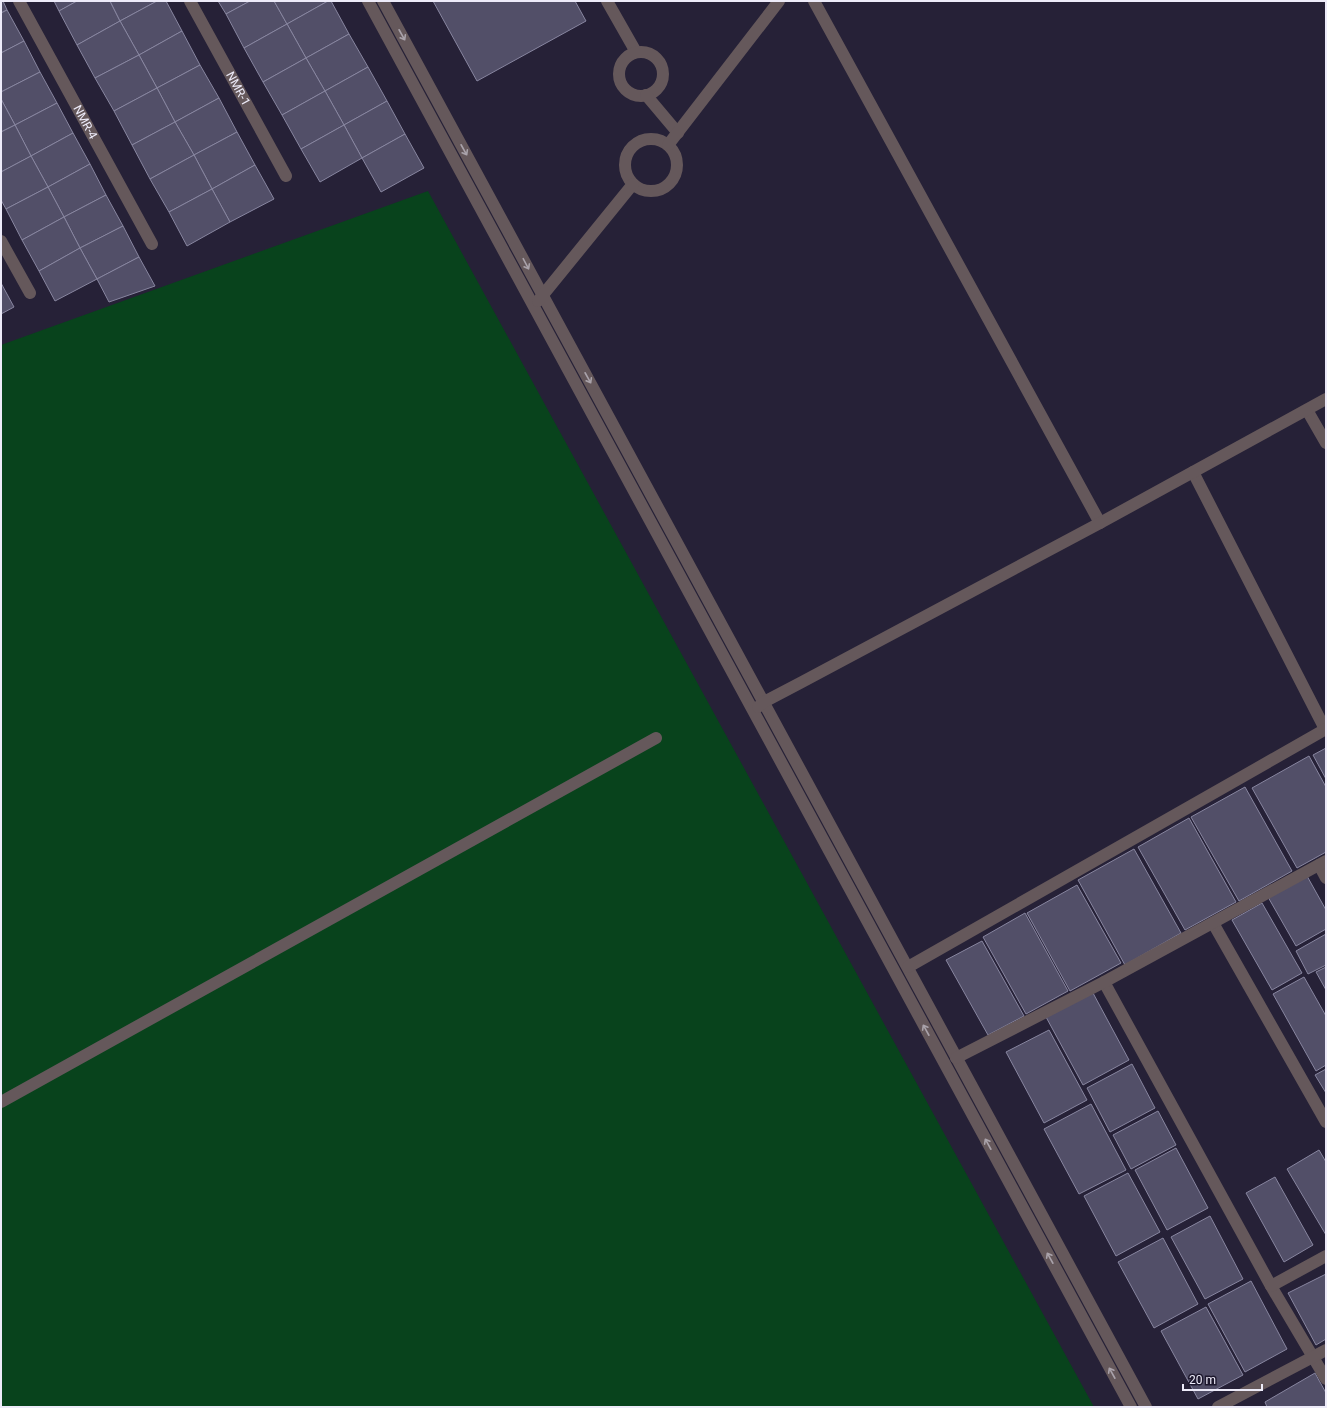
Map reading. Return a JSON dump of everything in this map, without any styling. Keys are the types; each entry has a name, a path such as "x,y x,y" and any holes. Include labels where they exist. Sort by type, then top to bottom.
{"street":[{"name":"NMR-4","path":"19,1 152,244"},
{"name":"NMR-1","path":"190,1 286,176"},
{"path":"368,1 1131,1407"},
{"path":"384,1 1146,1407"},
{"path":"606,1 636,52"},
{"path":"668,145 779,1"},
{"path":"814,1 1100,523"},
{"path":"636,52 644,52 652,55 659,61 662,69 663,77 660,86 654,92 646,95 637,96 629,92 619,79 619,70 622,62 628,56 636,52"},
{"path":"646,95 678,133"},
{"path":"650,139 660,140 668,145 674,153 677,163 675,173 670,182 662,188 652,191 642,189 633,184 627,176 625,166 626,156 631,147 640,141 650,139"},
{"path":"533,306 633,184"},
{"path":"1,241 30,293"},
{"path":"753,711 764,702 1100,523 1326,399"},
{"path":"1307,410 1326,444"},
{"path":"908,967 1326,729 1193,472"},
{"path":"1,1102 656,738"},
{"path":"956,1058 1104,982 1322,863 1326,878"},
{"path":"1213,923 1326,1122"},
{"path":"1104,982 1271,1286 1326,1379"},
{"path":"1271,1286 1326,1256"},
{"path":"1218,1407 1326,1350"}],"green space":[{"path":"428,191 1094,1407 1,1407 1,345"}],"building":[{"path":"1,1 3,1 7,10 1,13"},
{"path":"54,1 77,1 59,11"},
{"path":"77,1 110,1 120,21 77,45 59,11"},
{"path":"110,1 157,1 120,21"},
{"path":"157,1 166,1 182,31 139,55 120,21"},
{"path":"218,1 250,1 226,14"},
{"path":"250,1 274,1 287,24 244,48 226,14"},
{"path":"274,1 328,1 287,24"},
{"path":"328,1 331,1 349,34 306,58 287,24"},
{"path":"433,1 575,1 586,21 477,81"},
{"path":"7,10 24,41 1,53 1,13"},
{"path":"120,21 139,55 95,78 77,45"},
{"path":"287,24 306,58 263,82 244,48"},
{"path":"182,31 200,65 157,88 139,55"},
{"path":"349,34 368,67 325,91 306,58"},
{"path":"24,41 40,72 1,92 1,53"},
{"path":"139,55 157,88 114,111 95,78"},
{"path":"306,58 325,91 282,115 263,82"},
{"path":"200,65 219,98 175,122 157,88"},
{"path":"368,67 387,101 344,125 325,91"},
{"path":"40,72 57,103 15,125 1,99 1,92"},
{"path":"157,88 175,122 132,145 114,111"},
{"path":"325,91 344,125 301,149 282,115"},
{"path":"219,98 237,132 194,155 175,122"},
{"path":"1,99 15,125 1,132"},
{"path":"387,101 405,134 362,158 344,125"},
{"path":"57,103 73,133 31,156 15,125"},
{"path":"175,122 194,155 150,179 132,145"},
{"path":"15,125 31,156 1,172 1,132"},
{"path":"344,125 362,158 320,182 301,149"},
{"path":"237,132 255,165 212,189 194,155"},
{"path":"73,133 90,164 48,187 31,156"},
{"path":"405,134 424,168 381,192 362,158"},
{"path":"194,155 212,189 169,212 150,179"},
{"path":"31,156 48,187 6,209 1,200 1,172"},
{"path":"90,164 106,195 64,217 48,187"},
{"path":"255,165 274,199 230,222 212,189"},
{"path":"48,187 64,217 22,240 6,209"},
{"path":"212,189 230,222 187,246 169,212"},
{"path":"106,195 123,226 80,248 64,217"},
{"path":"64,217 80,248 39,271 22,240"},
{"path":"123,226 139,257 97,279 80,248"},
{"path":"80,248 97,279 55,301 39,271"},
{"path":"139,257 155,286 109,302 97,279"},
{"path":"1,283 14,307 1,314"},
{"path":"1326,748 1326,779 1313,755"},
{"path":"1309,756 1326,787 1326,852 1297,868 1252,788"},
{"path":"1245,787 1292,871 1239,901 1191,817"},
{"path":"1189,818 1236,902 1185,930 1138,847"},
{"path":"1134,849 1181,933 1125,965 1078,880"},
{"path":"1307,876 1326,910 1326,929 1296,946 1268,897"},
{"path":"1077,885 1121,963 1070,991 1027,913"},
{"path":"1262,903 1302,973 1272,990 1232,920"},
{"path":"1025,913 1068,991 1026,1014 983,937"},
{"path":"1326,934 1326,965 1308,974 1296,951"},
{"path":"982,941 1024,1016 988,1035 946,960"},
{"path":"1326,967 1326,990 1316,972"},
{"path":"1304,977 1326,1016 1326,1065 1316,1071 1273,994"},
{"path":"1093,993 1129,1060 1083,1085 1046,1017"},
{"path":"1049,1030 1087,1100 1044,1123 1006,1052"},
{"path":"1132,1064 1155,1108 1110,1132 1087,1088"},
{"path":"1326,1069 1326,1093 1315,1075"},
{"path":"1091,1104 1126,1170 1079,1194 1044,1129"},
{"path":"1158,1111 1176,1145 1131,1169 1113,1135"},
{"path":"1176,1148 1208,1208 1167,1230 1135,1170"},
{"path":"1319,1150 1326,1162 1326,1235 1287,1169"},
{"path":"1128,1173 1160,1232 1116,1256 1084,1196"},
{"path":"1275,1177 1313,1245 1284,1262 1246,1193"},
{"path":"1210,1216 1243,1279 1205,1299 1171,1237"},
{"path":"1163,1238 1198,1304 1154,1328 1118,1262"},
{"path":"1326,1274 1326,1339 1316,1345 1288,1293"},
{"path":"1251,1281 1287,1349 1245,1372 1208,1304"},
{"path":"1206,1307 1243,1375 1198,1399 1161,1331"},
{"path":"1315,1373 1326,1393 1326,1407 1267,1407 1265,1402"}]}
